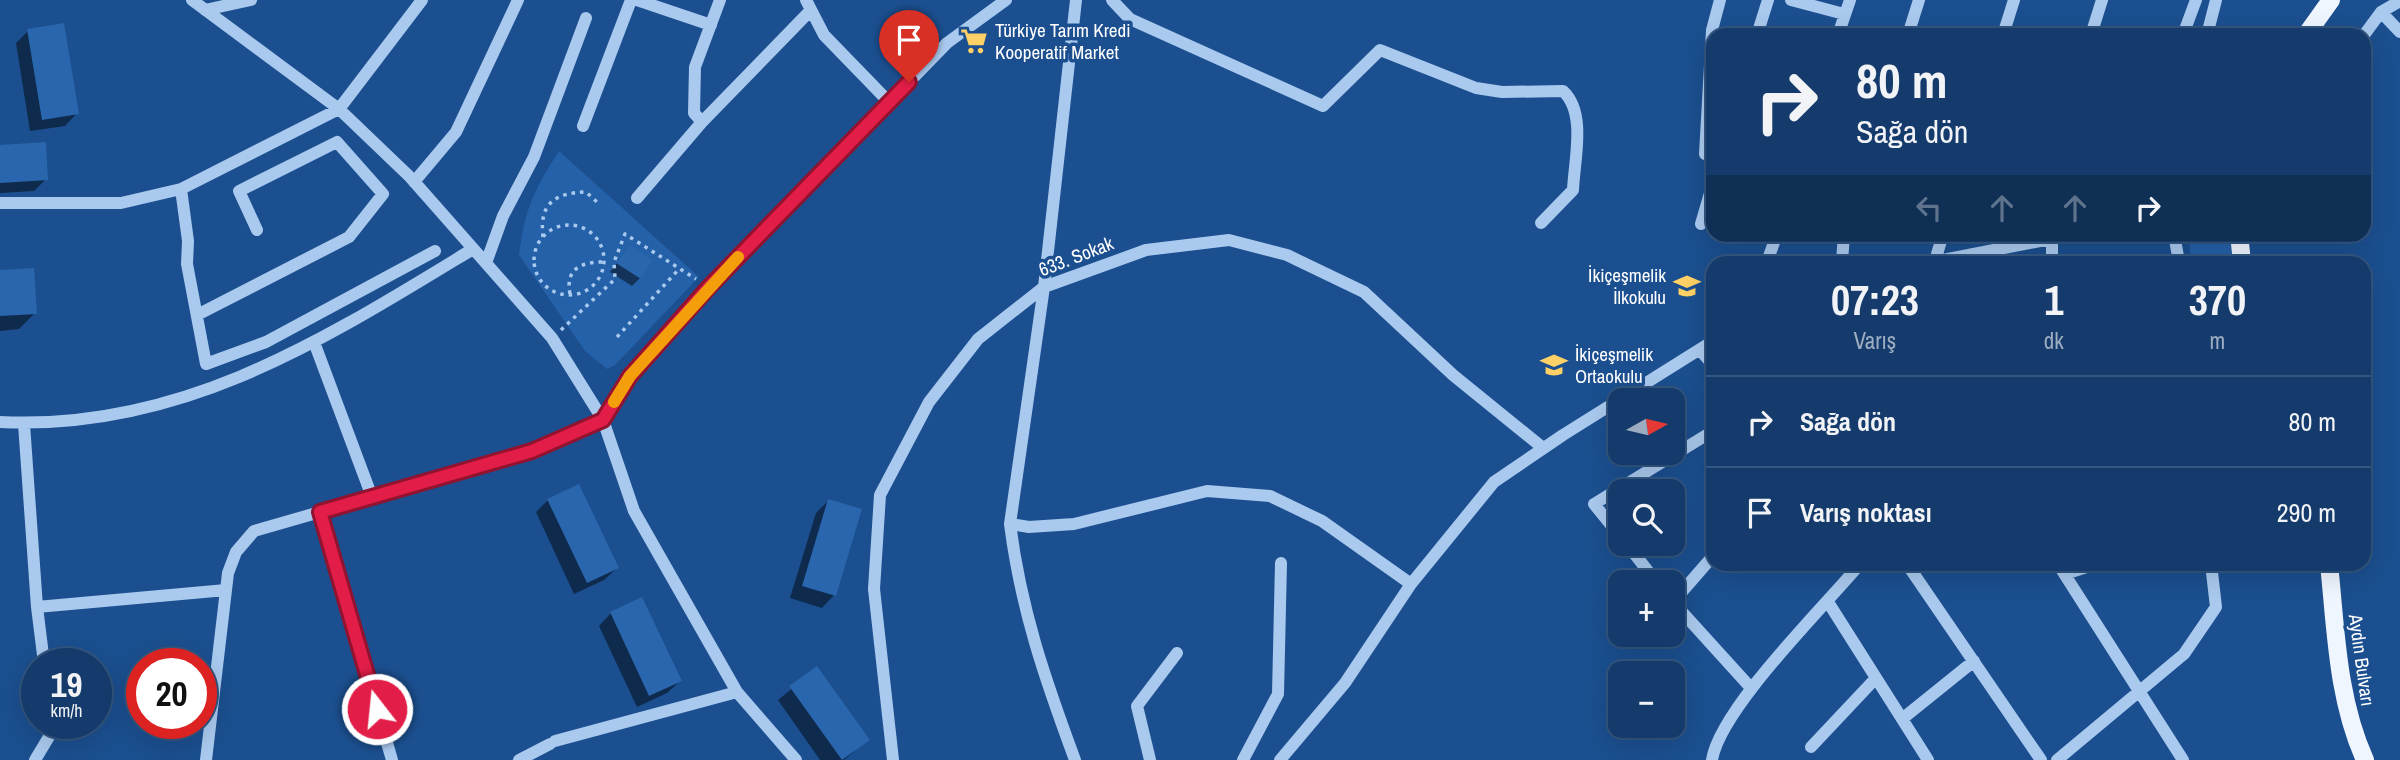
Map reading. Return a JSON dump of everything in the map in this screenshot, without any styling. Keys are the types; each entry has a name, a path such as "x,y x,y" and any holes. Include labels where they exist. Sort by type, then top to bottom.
{"main road":[{"path":"2311,28 2331,0"},
{"name":"Aydın Bulvarı","path":"2330,571 2342,684 2351,729 2365,760"}],"street":[{"path":"192,0 340,109 414,182 552,338 603,420 634,511 737,692 796,760"},
{"path":"205,10 251,0"},
{"path":"0,203 121,203 181,188 340,109 422,0"},
{"path":"414,182 456,132 518,0"},
{"path":"583,125 631,0"},
{"path":"637,0 711,25"},
{"path":"702,122 694,113 692,87 695,67 720,0"},
{"path":"206,760 226,590 236,552 254,531 532,451 603,420 630,376 709,287 947,43 1006,0"},
{"path":"1075,760 1037,656 1015,565 1010,524 1044,287 1076,0"},
{"path":"1112,0 1130,19 1323,106 1380,50 1476,88 1502,92 1563,91 1572,100 1577,115 1573,190 1541,223"},
{"path":"1713,28 1720,0"},
{"path":"1759,28 1768,0"},
{"path":"1791,0 1844,14"},
{"path":"1840,28 1850,0"},
{"path":"1910,28 1919,0"},
{"path":"2005,28 2014,0"},
{"path":"2093,28 2102,0"},
{"path":"2186,28 2196,0"},
{"path":"2209,28 2216,0"},
{"path":"2369,28 2381,12 2400,1"},
{"path":"637,198 808,5 824,35 889,102"},
{"path":"2381,12 2400,32"},
{"path":"486,263 503,216 534,156 586,18"},
{"path":"1705,154 1706,136"},
{"path":"197,315 349,237 383,194 337,142 239,191 257,230"},
{"path":"181,188 188,241 187,264 206,365 266,342 435,251"},
{"path":"1701,224 1706,207"},
{"name":"633. Sokak","path":"892,760 874,589 880,495 929,402 978,339 1044,287 1146,250 1229,240 1287,255 1364,292 1453,375 1543,448"},
{"path":"1959,256 2018,242"},
{"path":"0,422 24,424 115,415 177,401 256,372 314,342 473,249"},
{"path":"314,342 372,497"},
{"path":"1280,760 1345,682 1411,584 1494,482 1706,345"},
{"path":"1700,349 1706,356"},
{"path":"24,424 42,648"},
{"path":"1634,479 1706,434"},
{"path":"1010,524 1029,527 1073,524 1207,491 1270,496 1322,521 1411,584"},
{"path":"1608,495 1594,504 1608,521"},
{"path":"320,512 392,760"},
{"path":"1636,556 1647,570"},
{"path":"1243,760 1278,694 1281,563"},
{"path":"1685,588 1706,564"},
{"path":"1712,760 1718,735 1751,688 1854,571"},
{"path":"1912,571 2041,760"},
{"path":"2063,571 2183,760"},
{"path":"2057,760 2184,654 2216,607 2212,571"},
{"path":"37,607 226,590"},
{"path":"1828,602 1928,760"},
{"path":"1685,615 1751,688"},
{"path":"1150,760 1137,706 1177,653"},
{"path":"1902,719 1974,661"},
{"path":"1811,747 1876,678"},
{"path":"519,760 553,742 737,692"},
{"path":"35,760 48,739"}],"path":[{"path":"543,237 543,215 550,203 565,193 586,192 597,202"},
{"path":"562,225 584,228 600,244 603,262 600,276 593,285 583,292 570,294 549,288 536,270 537,247 543,237 562,225"},
{"path":"552,338 615,279 614,262 625,234 709,287"},
{"path":"570,294 568,284 575,268 583,264 603,262"},
{"path":"617,337 679,269"},
{"path":"593,285 602,293"}],"shaded area":[{"path":"559,151 699,277 615,365 607,369 585,351 519,255 524,224 532,200"},
{"path":"2190,242 2230,242 2234,256 2191,256"}],"building":[{"path":"64,23 79,114 42,120 27,29"},
{"path":"46,142 48,180 0,183 0,145"},
{"path":"630,246 653,260 641,279 616,263"},
{"path":"34,268 37,314 0,316 0,270"},
{"path":"579,484 619,568 587,583 547,499"},
{"path":"828,499 862,509 836,596 802,586"},
{"path":"642,597 682,681 649,696 610,612"},
{"path":"817,666 870,740 842,760 789,686"}],"slow traffic":[{"path":"614,402 630,376 738,257"}],"place":[{"name":"Türkiye Tarım Kredi Kooperatif Market","path":"974,41"},
{"name":"İkiçeşmelik İlkokulu","path":"1687,286"},
{"name":"İkiçeşmelik Ortaokulu","path":"1554,365"}],"route":[{"path":"377,709 320,512 532,451 603,420 630,376 709,287 909,82"}]}
